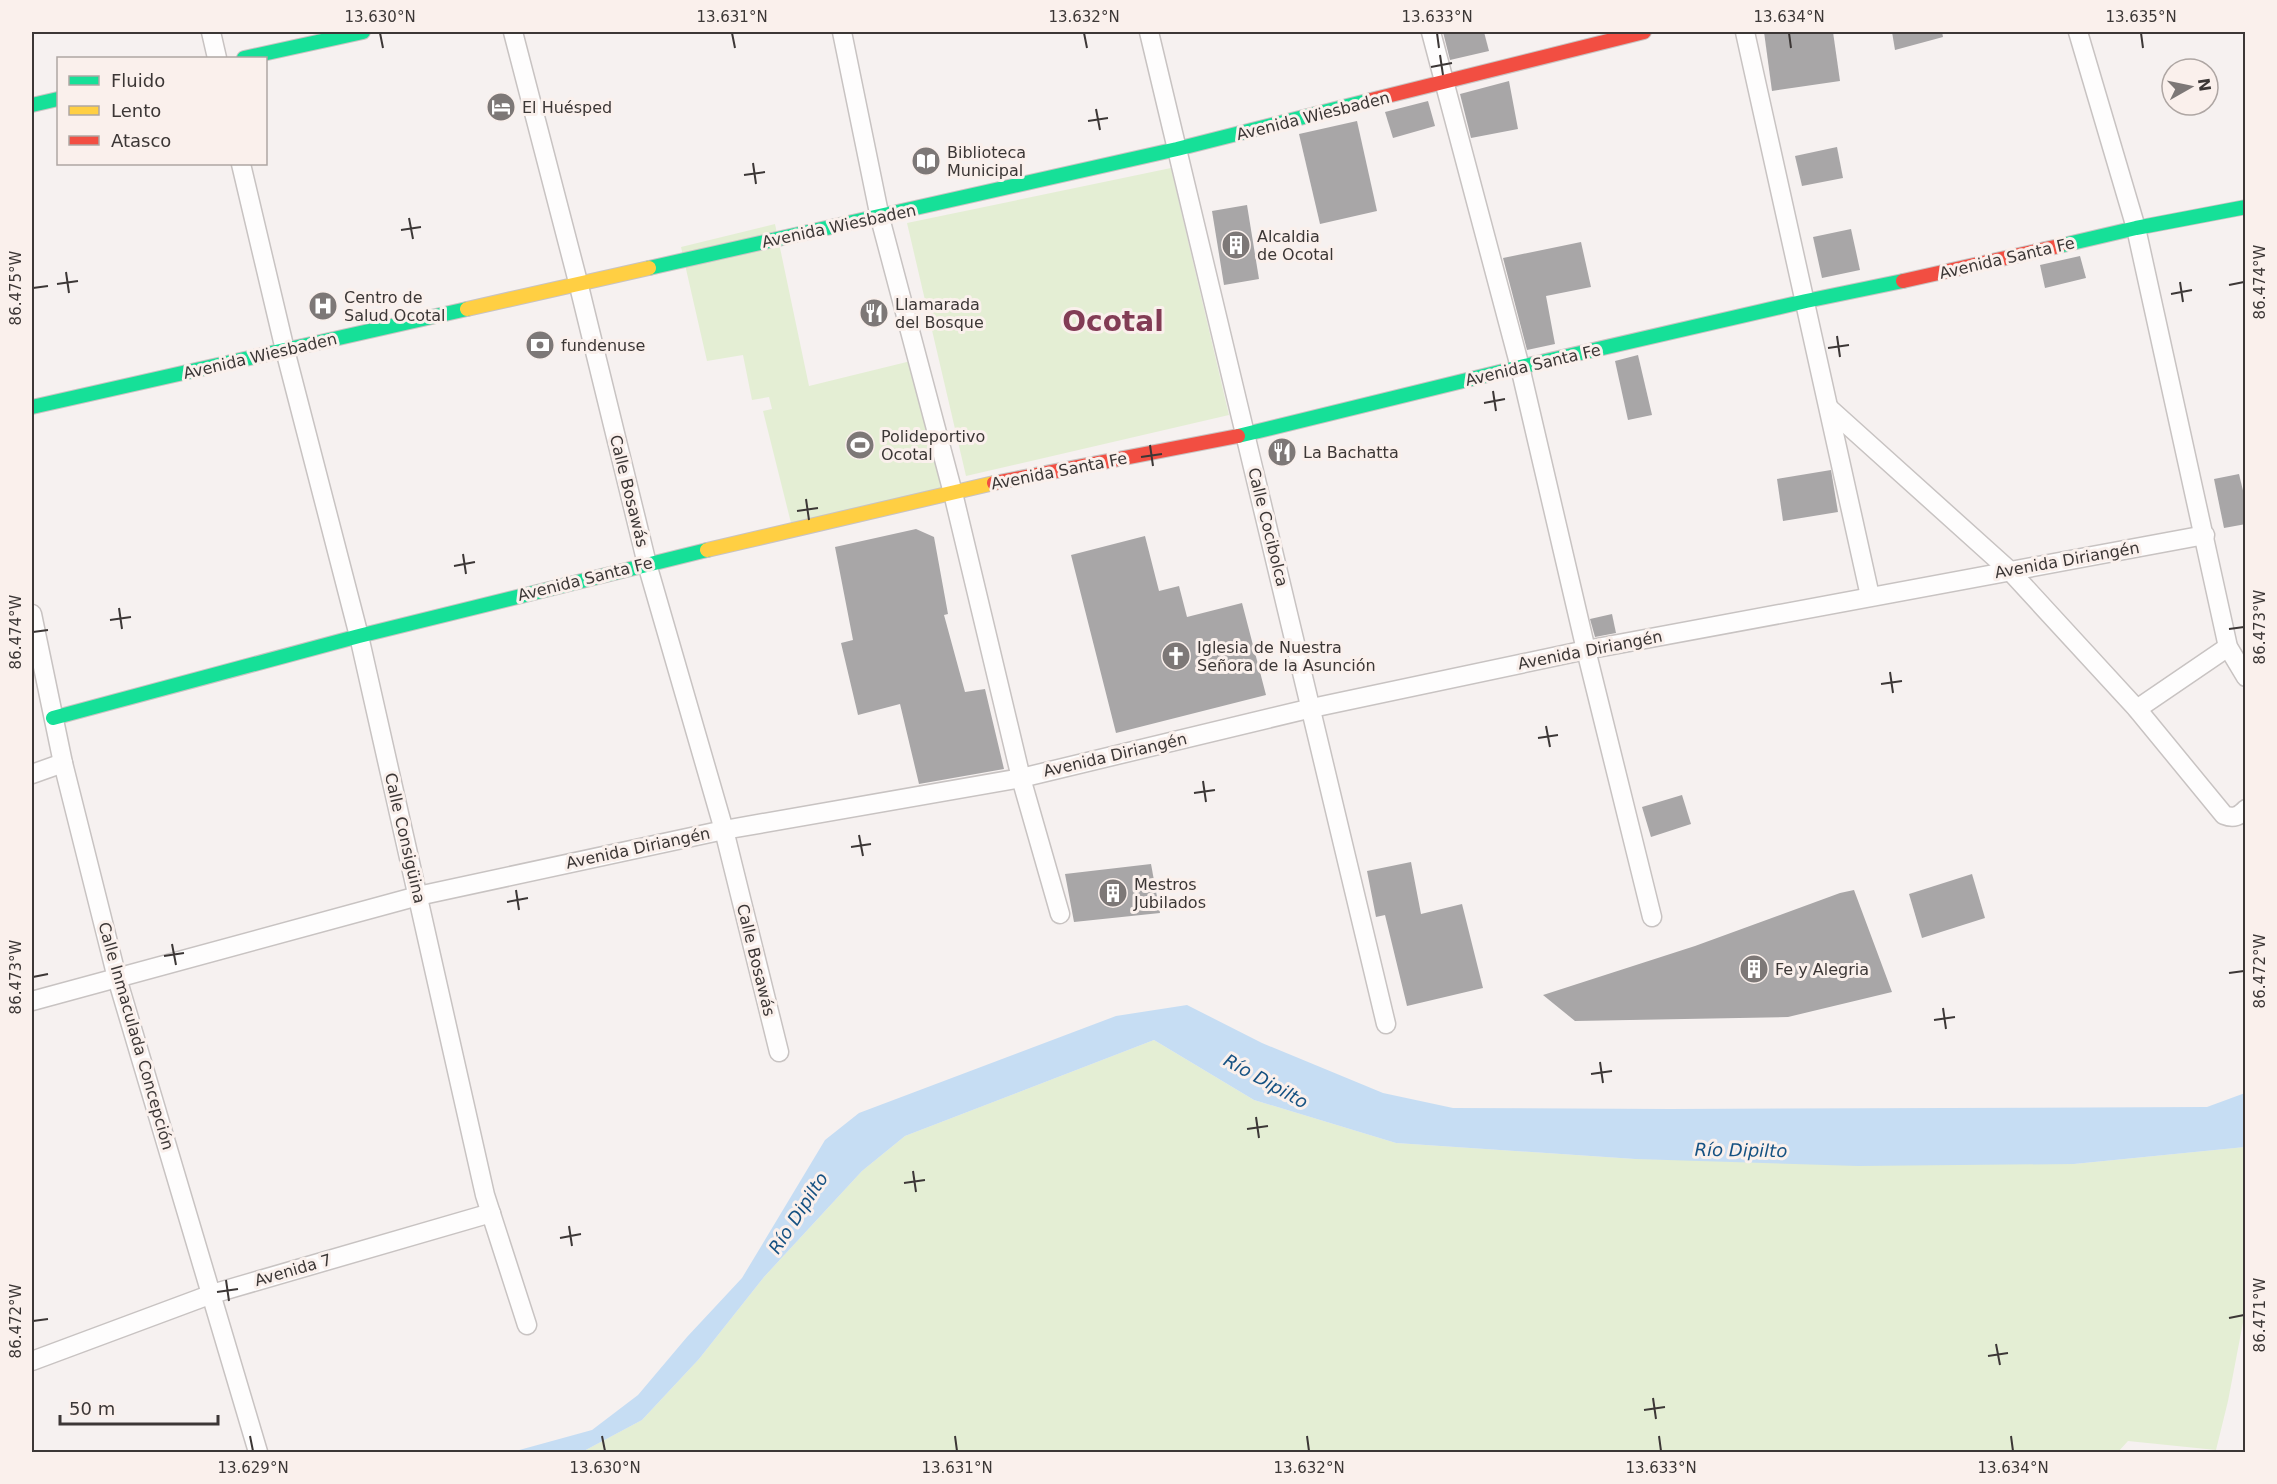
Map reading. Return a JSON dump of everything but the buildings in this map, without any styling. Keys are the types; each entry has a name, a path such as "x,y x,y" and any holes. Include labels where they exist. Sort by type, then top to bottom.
{"street":[{"path":"211,32 217,57"},
{"path":"249,57 363,32"},
{"name":"Calle Bosawás","path":"513,32 578,282 647,564 724,830 779,1052"},
{"path":"842,32 879,218 953,493 1021,778 1060,914"},
{"name":"Calle Cocibolca","path":"1149,32 1386,1024"},
{"path":"1431,32 1520,367 1586,650 1652,917"},
{"name":"Avenida Wiesbaden","path":"32,406 578,282 879,218 1178,149 1644,32"},
{"path":"1745,32 1870,596"},
{"path":"2078,32 2136,228 2228,647 2246,677"},
{"path":"32,105 57,99"},
{"name":"Calle Consigüina","path":"241,165 285,350 359,636 491,1213 527,1325"},
{"name":"Avenida Santa Fe","path":"54,718 359,636 647,564 998,482 1245,435 1520,367 1806,301 1875,288 2136,228 2246,207"},
{"path":"1830,410 2010,571 2137,709 2224,815 2230,818 2239,816 2246,809"},
{"name":"Avenida Diriangén","path":"32,1001 417,896 724,830 1021,778 1312,708 1586,650 2205,535"},
{"name":"Calle Inmaculada Concepción","path":"32,614 63,763 117,978 258,1452"},
{"path":"2137,709 2228,647"},
{"path":"32,774 63,763"},
{"name":"Avenida 7","path":"32,1361 212,1294 491,1213"}],"green space":[{"path":"1171,168 1229,415 966,476 907,223"},
{"path":"775,224 809,386 919,359 953,493 792,527 763,411 772,409 769,397 752,400 743,355 707,361 681,247"},
{"path":"1154,1040 1254,1100 1396,1143 1635,1159 2074,1164 2245,1147 2245,1312 2216,1450 2128,1441 2118,1452 582,1452 642,1420 699,1359 764,1277 862,1171 905,1136"}],"water":[{"name":"Río Dipilto","path":"1187,1005 1262,1043 1383,1093 1453,1108 2207,1107 2245,1093 2245,1147 2074,1164 1858,1166 1635,1159 1396,1143 1254,1100 1154,1040 905,1136 862,1171 764,1277 699,1359 642,1420 582,1452 512,1452 592,1430 638,1395 687,1337 742,1278 825,1140 859,1113 1116,1016"}],"traffic: fast":[{"path":"249,57 363,32"},
{"path":"32,105 57,99"},
{"path":"649,268 1177,149 1371,100"},
{"path":"2059,246 2136,228 2246,207"},
{"path":"1238,436 1520,367 1903,281"},
{"path":"32,407 467,309"},
{"path":"53,718 359,636 707,550"}],"traffic: slow":[{"path":"467,309 649,268"},
{"path":"707,550 994,483"}],"traffic: jam":[{"path":"1371,100 1644,32"},
{"path":"1903,281 2059,246"},
{"path":"994,483 1238,436"}],"place":[{"name":"El Huésped","path":"501,107"},
{"name":"Biblioteca Municipal","path":"926,161"},
{"name":"Alcaldia de Ocotal","path":"1236,245"},
{"name":"Centro de Salud Ocotal","path":"323,306"},
{"name":"Llamarada del Bosque","path":"874,313"},
{"name":"fundenuse","path":"540,345"},
{"name":"Polideportivo Ocotal","path":"860,445"},
{"name":"La Bachatta","path":"1282,452"},
{"name":"Iglesia de Nuestra Señora de la Asunción","path":"1176,656"},
{"name":"Mestros Jubilados","path":"1113,893"},
{"name":"Fe y Alegria","path":"1754,969"}],"district":[{"name":"Ocotal","path":"1113,321"}]}
